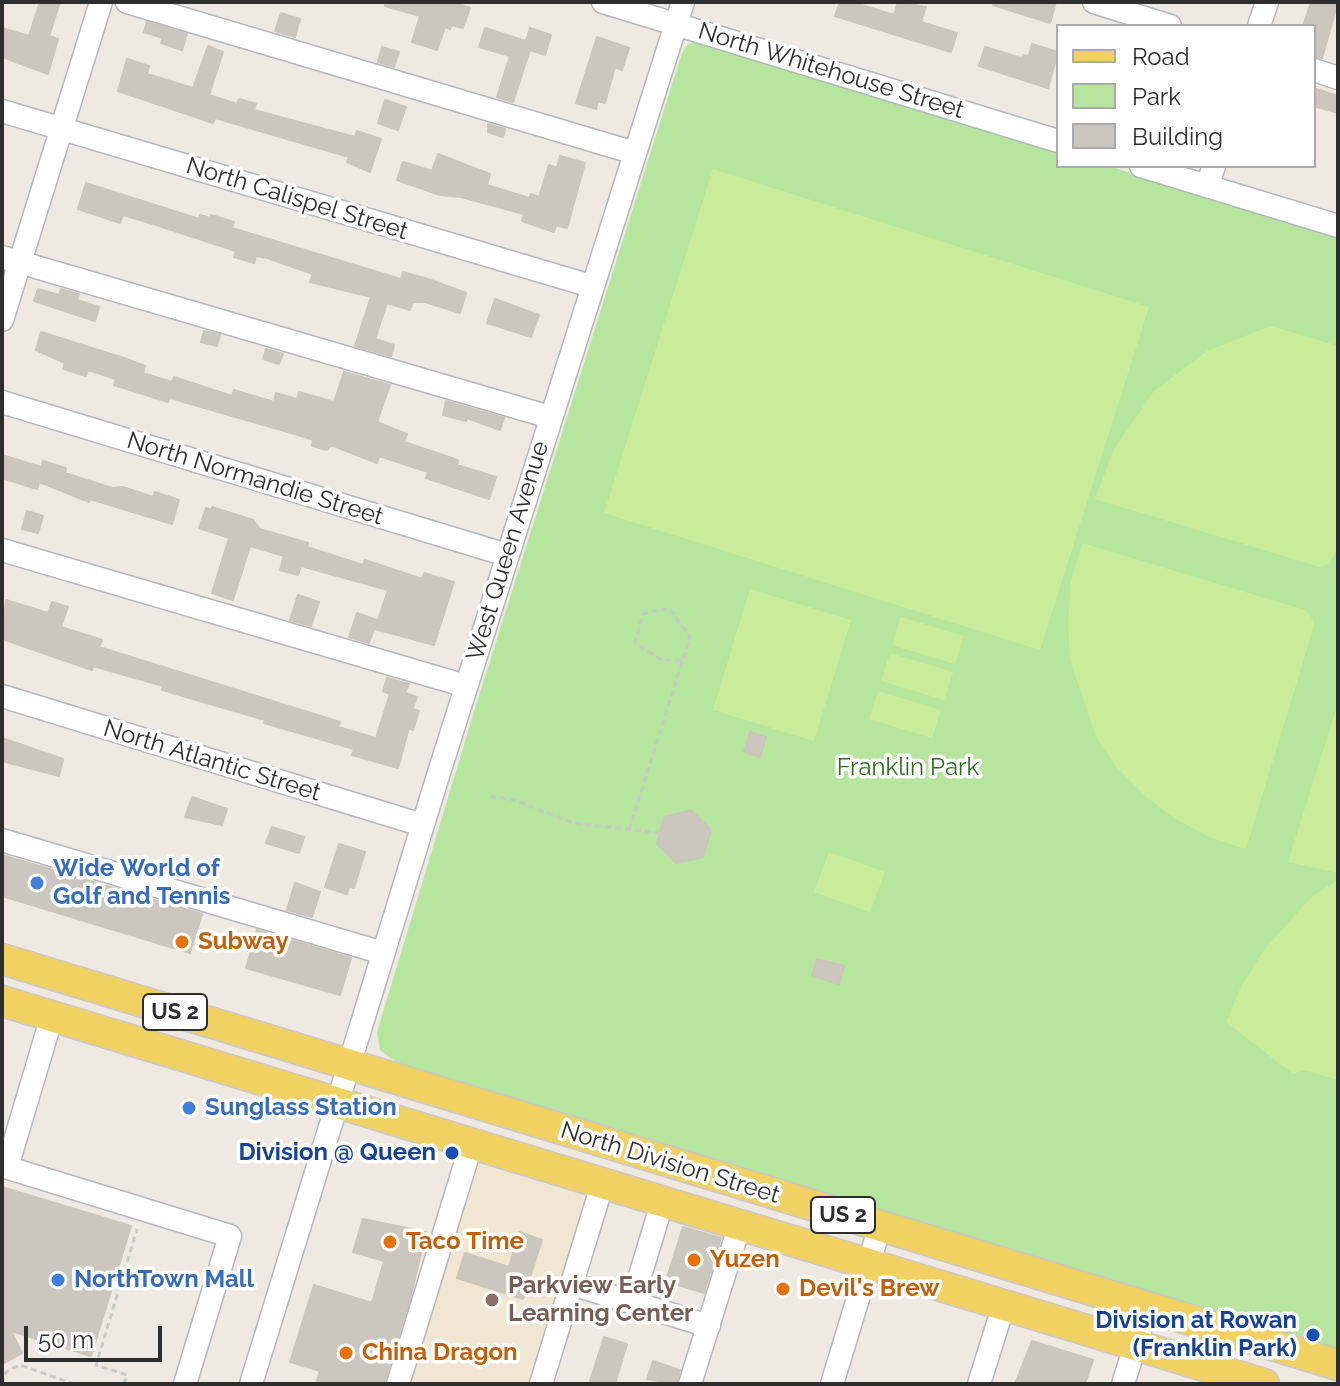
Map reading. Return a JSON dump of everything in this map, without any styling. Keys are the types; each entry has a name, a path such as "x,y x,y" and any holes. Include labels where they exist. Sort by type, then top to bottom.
{"main road":[{"name":"North Division Street","path":"2,959 1338,1365"},
{"name":"North Division Street","path":"2,1001 1264,1384"}],"street":[{"path":"2,320 11,260 62,129 101,2"},
{"path":"127,2 635,153"},
{"name":"North Whitehouse Street","path":"603,2 1056,140"},
{"name":"West Queen Avenue","path":"251,1384 422,825 683,2"},
{"path":"1094,2 1164,24"},
{"path":"1260,24 1267,2"},
{"path":"1316,71 1338,78"},
{"name":"North Calispel Street","path":"2,111 591,286"},
{"path":"1155,168 1211,176 1338,226"},
{"path":"11,260 550,417"},
{"name":"North Normandie Street","path":"2,402 507,555"},
{"path":"2,550 466,686"},
{"name":"North Atlantic Street","path":"2,696 422,825"},
{"path":"2,840 383,953"},
{"path":"52,1016 4,1166 230,1236 185,1384"},
{"path":"398,1384 472,1142"},
{"path":"541,1384 603,1182"},
{"path":"632,1302 663,1200"},
{"path":"690,1384 740,1224"},
{"path":"832,1384 880,1226"},
{"path":"572,1284 709,1326"},
{"path":"979,1384 1004,1304"},
{"path":"1123,1384 1147,1309"}],"path":[{"path":"629,830 690,637 674,611 662,607 643,614 635,643 662,660 682,660"},
{"path":"490,796 514,800 573,823 660,833"},
{"path":"124,1384 127,1375 96,1365 139,1221"},
{"path":"9,1361 13,1368"},
{"path":"2,1384 6,1372 20,1365 74,1384"}],"shaded area":[{"name":"Parkview Early Learning Center","path":"477,1159 575,1189 582,1195 580,1216 528,1384 403,1384"}],"green space":[{"name":"Franklin Park","path":"696,41 1056,150 1056,168 1115,168 1338,236 1338,1350 396,1062 380,1050 377,1032 473,715 687,45"},
{"path":"713,169 1149,307 1040,650 604,513"},
{"path":"1271,326 1338,346 1338,548 1329,564 1320,567 1095,499 1113,451 1154,391 1207,351"},
{"path":"1082,543 1305,610 1311,616 1314,626 1246,849 1212,838 1177,820 1146,797 1116,767 1096,737 1070,660 1068,624 1071,582"},
{"path":"750,589 851,620 814,741 713,710"},
{"path":"901,617 964,636 955,664 892,645"},
{"path":"890,653 953,672 944,700 881,681"},
{"path":"878,691 941,710 932,738 869,719"},
{"path":"1338,703 1338,873 1288,862"},
{"path":"829,852 885,872 870,912 814,892"},
{"path":"1338,880 1338,1080 1304,1070 1293,1074 1226,1022 1241,987 1264,950 1311,897"}],"building":[{"path":"40,2 60,2 49,36 58,39 48,74 2,57 2,28 29,36"},
{"path":"385,2 453,2 470,8 463,28 445,27 437,50 412,42 420,16 385,6"},
{"path":"840,2 852,2 894,15 898,2 926,7 921,22 957,33 951,52 835,16"},
{"path":"994,2 1056,2 1050,23 993,5"},
{"path":"1311,2 1338,2 1322,58 1316,56 1316,24 1304,24"},
{"path":"281,13 300,19 295,37 275,31"},
{"path":"147,22 187,34 182,50 161,43 163,38 144,32"},
{"path":"485,28 526,41 530,28 551,35 545,55 530,50 513,102 497,97 510,56 479,47"},
{"path":"597,37 629,48 622,70 615,67 605,103 598,101 596,109 576,103"},
{"path":"1032,44 1056,51 1048,88 979,66 985,47 1022,58 1023,55 1029,56"},
{"path":"208,46 223,52 209,95 237,104 239,99 256,104 254,110 355,137 357,131 381,139 370,172 347,162 349,157 215,118 213,123 118,91 127,59 149,66 147,74 193,88"},
{"path":"382,47 399,52 394,67 378,62"},
{"path":"1316,89 1338,96 1338,113 1316,107"},
{"path":"385,100 406,107 398,130 378,123"},
{"path":"488,124 505,129 503,137 488,132"},
{"path":"438,154 490,174 487,185 529,198 531,194 539,197 549,165 557,168 560,156 585,163 567,228 556,225 554,232 522,221 524,214 461,197 440,195 397,180 403,162 432,171"},
{"path":"86,183 199,219 200,215 210,218 211,215 234,222 232,228 401,279 403,272 431,280 466,293 460,313 425,302 413,302 410,310 387,303 375,339 394,345 391,356 355,346 371,297 310,282 313,274 267,258 256,256 254,263 234,257 236,251 153,224 123,215 120,223 78,209"},
{"path":"38,289 59,295 61,289 79,294 77,300 99,307 95,321 34,301"},
{"path":"495,299 539,315 531,337 487,323"},
{"path":"204,331 220,335 217,346 201,342"},
{"path":"41,332 145,366 143,373 172,382 174,377 232,396 234,390 274,402 276,393 297,399 299,392 334,402 344,372 390,385 377,422 407,434 404,442 458,460 457,465 496,477 489,499 426,478 428,472 379,456 377,463 331,445 327,450 312,446 313,440 305,437 170,398 168,402 114,385 116,379 88,370 86,376 63,369 65,363 36,350"},
{"path":"266,349 283,354 279,364 263,359"},
{"path":"446,401 504,418 500,430 467,418 466,421 443,415"},
{"path":"2,455 41,467 43,461 66,468 65,473 112,488 123,487 153,497 155,492 179,500 172,524 90,499 89,502 39,482 37,489 2,478"},
{"path":"212,507 253,520 260,529 308,543 307,547 363,565 365,560 422,579 424,573 454,582 434,645 375,629 388,590 301,566 298,575 280,570 284,556 250,546 233,600 212,593 229,538 199,528 206,508 211,510"},
{"path":"27,511 43,516 38,533 22,529"},
{"path":"298,595 319,602 311,626 290,620"},
{"path":"6,600 48,613 52,602 68,607 61,627 102,640 99,647 340,722 338,727 376,738 390,694 383,691 387,678 409,684 405,693 417,697 412,709 419,711 413,730 409,728 398,768 352,755 354,749 162,690 163,686 93,666 92,670 2,639"},
{"path":"357,613 377,620 369,643 349,637"},
{"path":"750,732 766,737 760,757 744,752"},
{"path":"2,738 63,759 59,776 2,761"},
{"path":"192,797 227,809 222,825 185,817"},
{"path":"691,810 711,830 703,857 676,863 657,844 664,817"},
{"path":"272,827 304,837 299,853 266,843"},
{"path":"339,844 365,852 354,888 349,886 347,894 325,887"},
{"path":"2,855 202,914 190,953 2,896"},
{"path":"295,883 320,892 312,917 287,910"},
{"path":"257,930 351,958 340,995 246,968"},
{"path":"817,959 844,966 839,984 812,976"},
{"name":"NorthTown Mall","path":"2,1187 131,1226 91,1356 11,1331 22,1353 2,1364"},
{"path":"363,1219 426,1232 411,1295 384,1384 316,1384 320,1371 290,1362 314,1285 372,1303 384,1261 353,1252"},
{"name":"Yuzen","path":"683,1227 721,1238 704,1293 666,1281"},
{"path":"519,1232 542,1240 523,1299 457,1278 465,1253 509,1267"},
{"path":"604,1337 627,1344 615,1384 589,1384"},
{"path":"1032,1341 1093,1360 1085,1384 1015,1384"},
{"path":"653,1361 680,1370 676,1384 647,1379"}],"place":[{"name":"Wide World of Golf and Tennis","path":"37,883"},
{"name":"Subway","path":"182,942"},
{"name":"Sunglass Station","path":"189,1108"},
{"name":"Division @ Queen","path":"452,1153"},
{"name":"Taco Time","path":"390,1242"},
{"name":"Yuzen","path":"694,1260"},
{"name":"NorthTown Mall","path":"58,1280"},
{"name":"Devil's Brew","path":"783,1289"},
{"name":"Parkview Early Learning Center","path":"492,1300"},
{"name":"Division at Rowan (Franklin Park)","path":"1313,1335"},
{"name":"China Dragon","path":"346,1353"}]}
